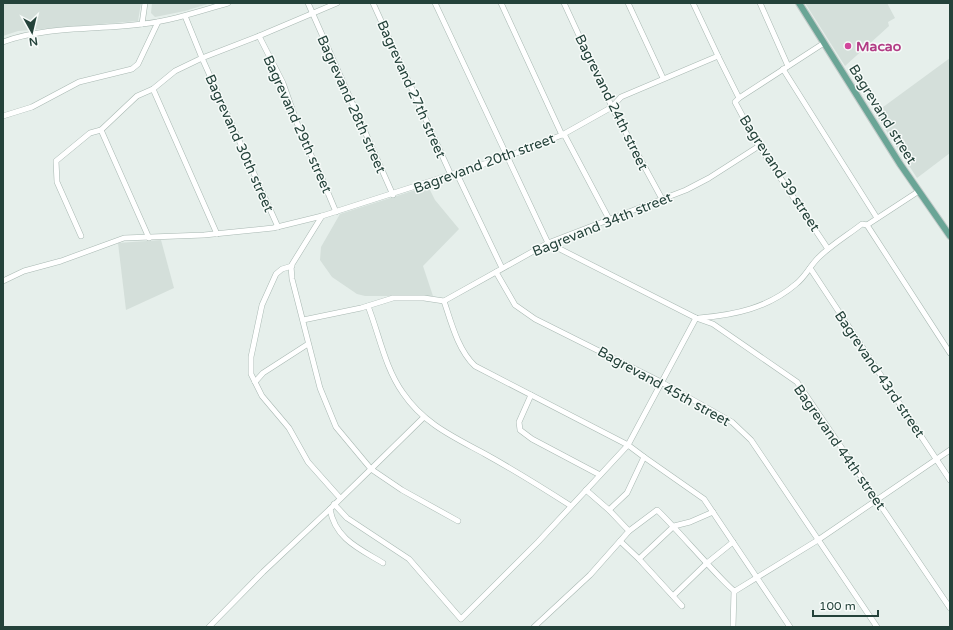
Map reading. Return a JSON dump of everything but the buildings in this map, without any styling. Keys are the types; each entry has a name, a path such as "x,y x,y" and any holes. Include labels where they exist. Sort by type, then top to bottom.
{"main road":[{"name":"Bagrevand street","path":"799,3 919,191 950,236"}],"street":[{"path":"142,24 146,3"},
{"path":"3,42 15,38 43,33 158,22 185,16 228,3"},
{"name":"Bagrevand 28th street","path":"308,3 392,195"},
{"path":"81,236 57,182 56,161 90,133 101,130 137,96 153,89 175,71 202,58 337,3"},
{"name":"Bagrevand 27th street","path":"373,3 454,174 502,268"},
{"path":"435,3 506,157 548,243"},
{"path":"501,3 562,135 565,136 609,219"},
{"name":"Bagrevand 24th street","path":"564,3 612,107 662,199"},
{"path":"628,3 663,78"},
{"path":"693,3 739,98 824,43"},
{"path":"760,3 786,67 878,218"},
{"name":"Bagrevand 30th street","path":"185,16 202,58 278,228"},
{"path":"3,116 32,107 79,82 132,69 138,64 158,22"},
{"name":"Bagrevand 29th street","path":"259,36 283,83 302,137 318,169 336,212"},
{"name":"Bagrevand 20th street","path":"3,281 24,271 60,261 116,240 217,234 278,228 392,195 506,157 562,135 612,107 621,97 718,56"},
{"path":"153,89 217,234"},
{"name":"Bagrevand 39 street","path":"739,98 735,102 760,146 828,249"},
{"path":"101,130 148,238"},
{"name":"Bagrevand 34th street","path":"444,301 548,243 662,199 709,178 760,146"},
{"path":"334,504 347,518 409,559 461,620 538,542 628,445 696,318 736,314 762,306 797,284 828,249 862,224 867,225 919,191"},
{"path":"322,216 292,266 292,279 320,388 336,427 371,469 402,490 458,521"},
{"path":"867,225 950,353"},
{"name":"Bagrevand 44th street","path":"548,243 696,318 714,324 797,382 950,608"},
{"path":"292,266 278,271 262,305 251,357 251,374 262,396 289,428 308,462 340,498"},
{"name":"Bagrevand 43rd street","path":"810,268 950,480"},
{"name":"Bagrevand 45th street","path":"496,272 515,305 535,319 661,382 732,422 751,440 877,627"},
{"path":"303,320 368,306 393,298 424,298 444,301 454,330 470,361 475,366 628,445 704,499 758,577 790,627"},
{"path":"368,306 393,375 402,392 423,418 452,438 491,458 571,506"},
{"path":"255,382 263,373 308,344"},
{"path":"531,395 519,422 520,430 532,439 600,475"},
{"path":"209,627 263,572 423,418"},
{"path":"734,591 818,540 950,450"},
{"path":"609,510 627,493 644,457"},
{"path":"586,490 609,510 629,531"},
{"path":"330,509 331,516 339,533 348,542 383,563"},
{"path":"534,627 590,574 629,531 658,510 734,591 733,627"},
{"path":"639,559 674,526 690,522 713,512"},
{"path":"620,541 639,559 682,606"},
{"path":"673,596 707,563 733,542"}],"shaded area":[{"path":"3,3 141,3 138,21 18,31 3,36"},
{"path":"152,3 211,3 185,11 155,17 151,13"},
{"path":"805,3 887,3 895,18 888,22 889,26 845,66"},
{"path":"950,58 950,153 917,178 875,113"},
{"path":"428,186 435,200 459,229 423,266 433,296 365,296 357,294 332,277 320,260 321,247 340,214"},
{"path":"161,240 174,288 126,310 118,243"}],"place":[{"name":"Macao","path":"848,46"}]}
